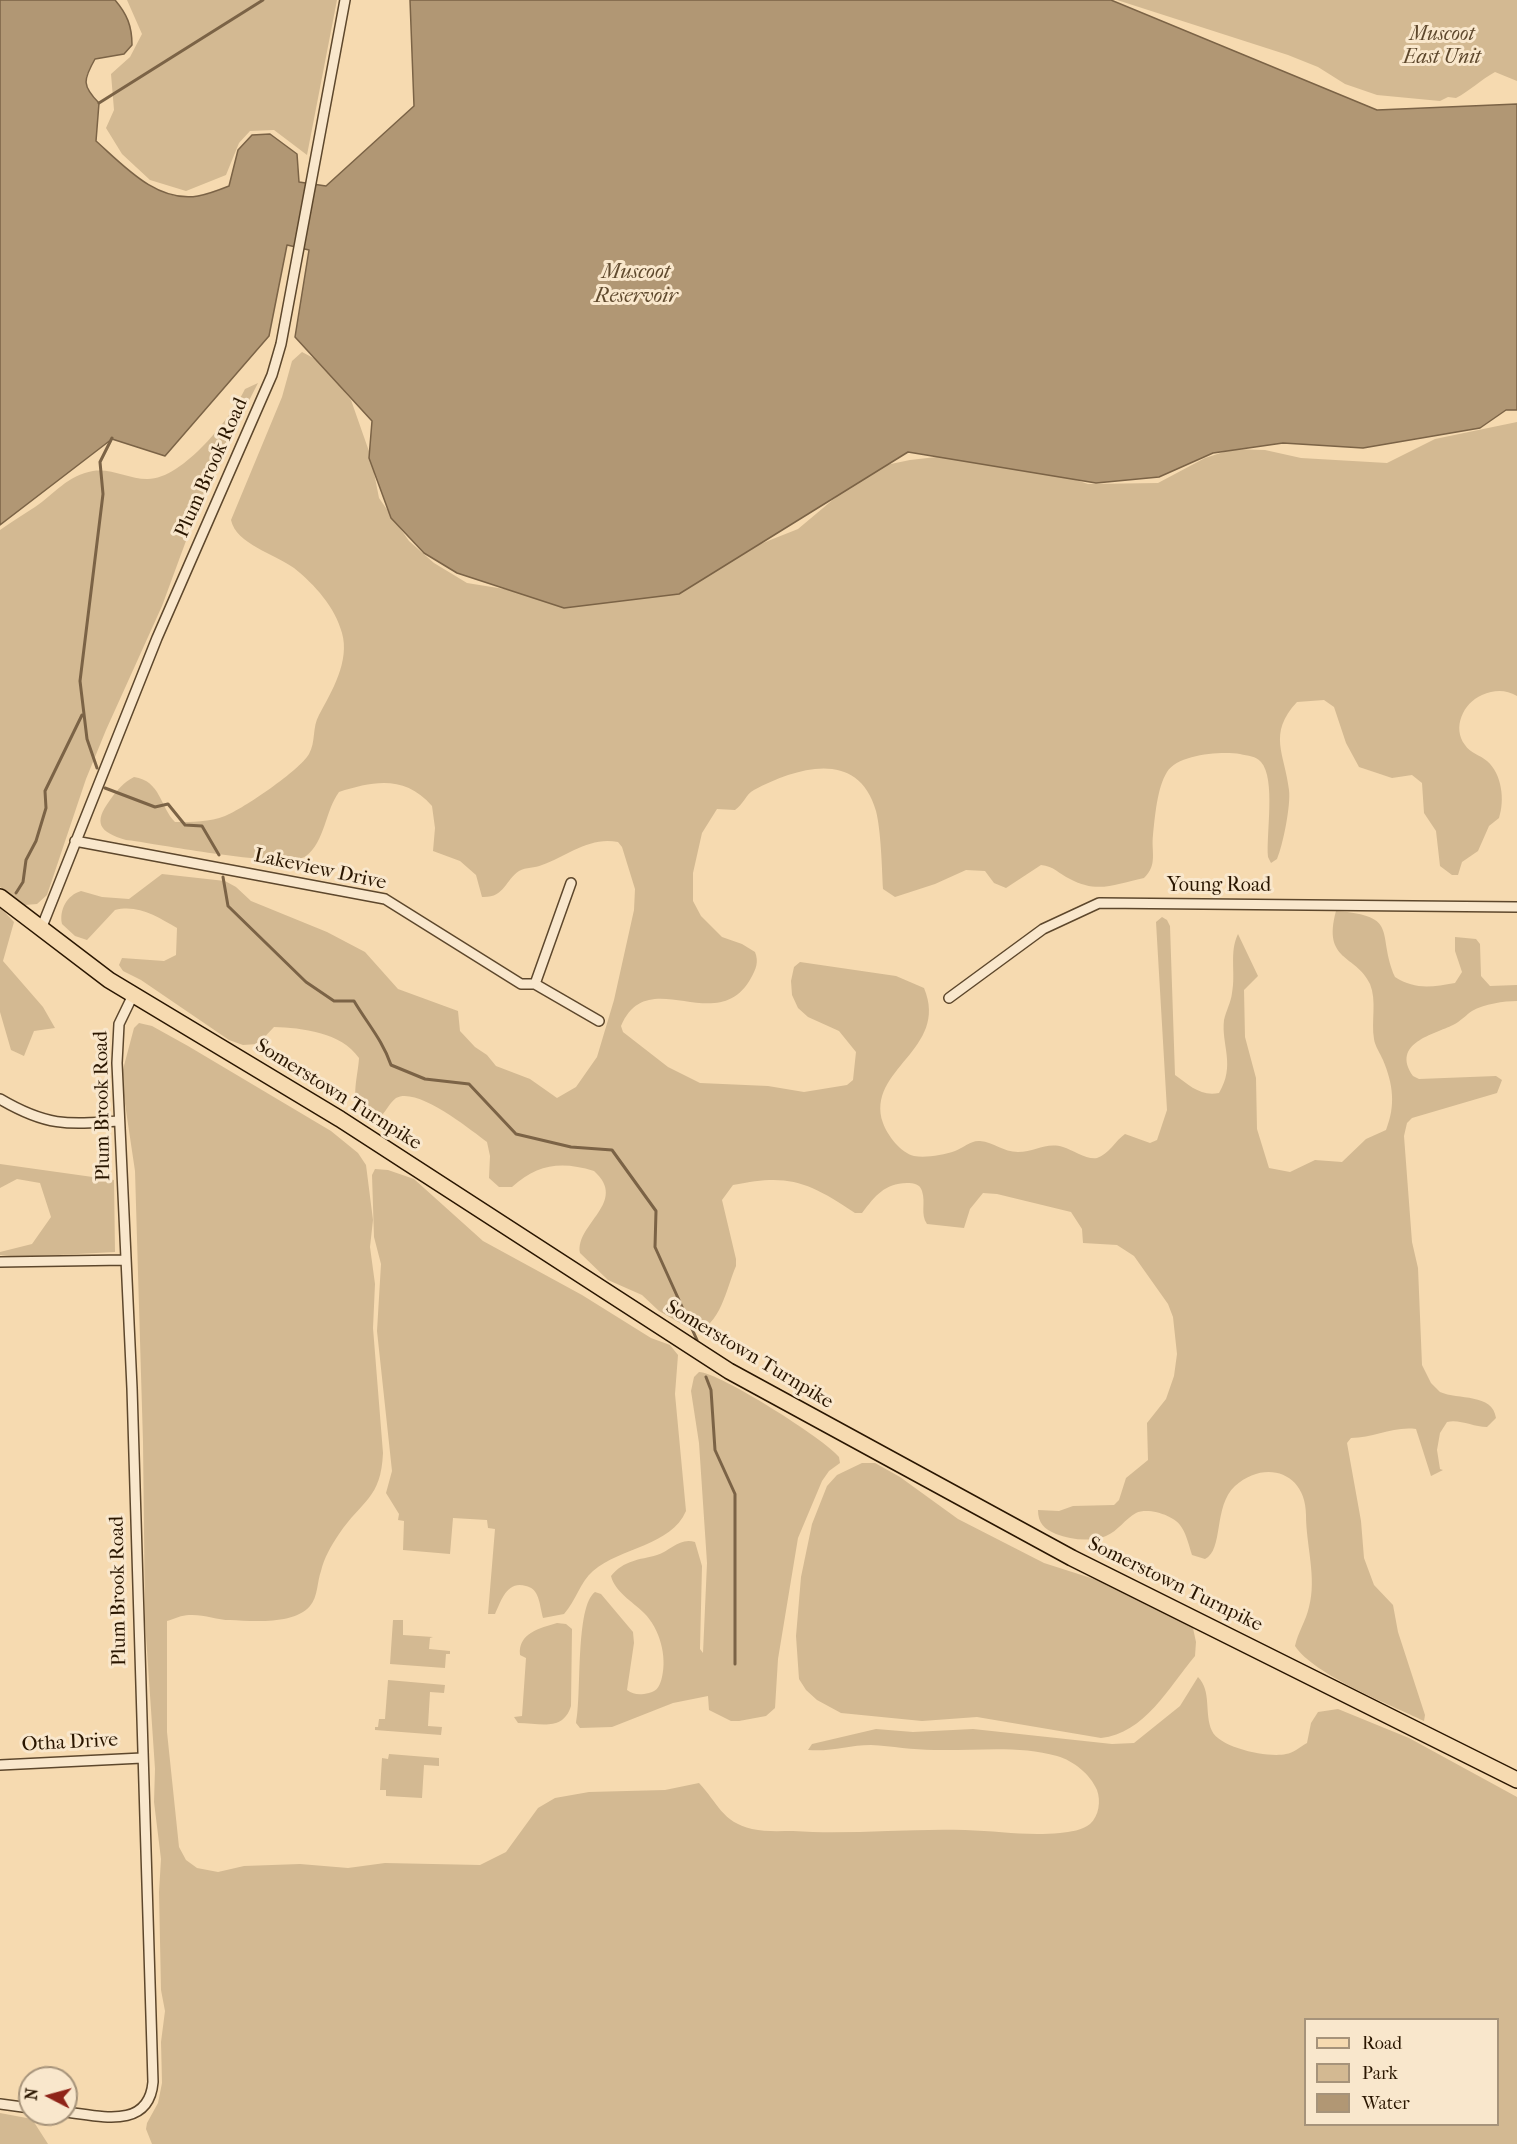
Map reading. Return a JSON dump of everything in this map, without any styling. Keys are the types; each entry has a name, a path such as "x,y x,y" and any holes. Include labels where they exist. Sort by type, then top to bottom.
{"main road":[{"name":"Somerstown Turnpike","path":"0,897 133,995 340,1119 694,1350 763,1391 1072,1558 1517,1780"}],"street":[{"name":"Plum Brook Road","path":"41,929 157,638 272,375 281,344 345,0"},
{"name":"Lakeview Drive","path":"75,841 385,899 520,984 535,984 599,1021"},
{"path":"535,984 571,883"},
{"name":"Young Road","path":"949,998 1043,929 1099,903 1517,907"},
{"name":"Plum Brook Road","path":"78,2113 129,2116 140,2111 152,2093 152,2013 118,1121 119,1024 133,995"},
{"path":"0,1099 50,1122 70,1125 118,1121"},
{"path":"0,1262 125,1260"},
{"name":"Otha Drive","path":"0,1765 142,1758"},
{"path":"0,2104 18,2106"}],"green space":[{"path":"127,0 337,0 307,155 274,130 250,131 239,143 226,175 186,191 150,180 122,154 106,128 114,110 111,74 130,57 142,34"},
{"name":"Muscoot East Unit","path":"1117,0 1517,0 1517,81 1495,72 1456,98 1448,97 1440,101 1377,95 1345,84 1318,67 1288,55"},
{"path":"302,352 321,362 351,400 371,457 379,498 409,541 434,563 467,583 523,592 735,554 798,529 860,477 886,465 910,460 963,454 1052,472 1088,484 1158,483 1205,458 1233,449 1265,450 1301,458 1387,463 1435,439 1517,422 1517,696 1504,691 1486,693 1470,704 1462,717 1461,738 1470,750 1492,766 1499,780 1502,803 1499,818 1489,826 1478,851 1462,862 1458,875 1452,875 1440,866 1436,831 1424,813 1422,783 1412,775 1392,778 1359,767 1346,743 1334,707 1324,700 1297,702 1288,713 1280,734 1289,790 1289,805 1277,859 1271,863 1268,857 1269,793 1266,770 1261,762 1254,757 1240,754 1201,755 1181,761 1167,772 1157,803 1152,863 1148,873 1144,878 1107,886 1080,884 1041,865 1006,888 994,883 985,871 966,870 935,884 895,897 883,889 878,819 867,791 855,778 841,771 806,770 754,790 735,810 717,809 702,833 693,873 693,901 701,916 722,937 742,944 755,952 757,959 751,978 737,995 720,1002 648,1000 633,1008 621,1026 623,1032 668,1067 700,1083 768,1086 804,1092 847,1085 853,1080 856,1052 839,1031 808,1017 798,1008 792,995 791,981 794,967 800,962 896,976 924,988 929,1009 926,1028 918,1044 885,1088 881,1104 885,1128 900,1147 914,1156 929,1156 958,1150 970,1143 980,1141 1018,1152 1057,1146 1089,1158 1097,1158 1105,1154 1125,1134 1150,1143 1157,1140 1167,1110 1156,922 1162,917 1170,926 1175,1075 1201,1092 1219,1093 1227,1073 1224,1020 1233,985 1233,955 1238,934 1258,976 1244,990 1245,1037 1256,1078 1257,1129 1269,1168 1290,1172 1315,1160 1342,1162 1366,1139 1386,1130 1391,1112 1392,1095 1389,1078 1374,1039 1372,991 1364,974 1337,949 1333,940 1336,911 1356,913 1378,922 1383,929 1395,977 1417,986 1455,983 1462,972 1455,951 1455,937 1476,939 1480,944 1481,976 1490,986 1517,985 1517,1001 1494,1003 1477,1009 1453,1025 1426,1036 1411,1048 1407,1055 1407,1065 1413,1076 1419,1079 1496,1076 1502,1080 1497,1093 1412,1118 1407,1123 1404,1136 1412,1242 1418,1268 1422,1365 1431,1383 1440,1392 1482,1401 1489,1405 1496,1418 1487,1427 1447,1422 1440,1433 1437,1450 1440,1469 1443,1470 1431,1476 1416,1429 1399,1429 1351,1438 1347,1443 1361,1521 1364,1558 1374,1585 1393,1605 1398,1632 1425,1715 1424,1721 1335,1678 1305,1657 1295,1646 1309,1607 1312,1573 1304,1500 1299,1489 1282,1474 1259,1473 1235,1486 1224,1505 1215,1547 1205,1559 1192,1555 1179,1524 1168,1516 1155,1512 1136,1513 1110,1534 1094,1539 1081,1540 1062,1536 1042,1525 1038,1510 1059,1511 1073,1506 1114,1505 1119,1500 1126,1478 1148,1460 1147,1423 1166,1399 1174,1376 1177,1354 1173,1317 1168,1304 1134,1256 1117,1245 1083,1243 1082,1229 1071,1212 997,1194 983,1193 970,1209 964,1228 927,1224 922,1191 914,1184 899,1184 886,1188 862,1213 855,1213 811,1187 798,1183 769,1180 733,1185 722,1200 736,1266 716,1315 710,1323 694,1331 659,1311 642,1295 608,1280 580,1253 585,1232 604,1203 606,1193 603,1182 594,1171 571,1166 550,1167 531,1173 512,1187 499,1187 489,1178 490,1156 487,1142 430,1103 405,1096 396,1098 378,1119 367,1117 361,1112 355,1096 359,1058 342,1042 308,1030 274,1027 258,1044 243,1045 229,1040 141,980 123,971 119,965 122,958 164,961 176,955 177,928 148,913 132,909 115,910 87,940 75,936 62,924 65,904 81,891 102,897 129,899 162,874 225,881 236,887 251,901 327,932 365,952 398,989 458,1011 460,1031 496,1066 530,1079 557,1098 576,1087 597,1057 614,1000 634,910 635,889 622,847 618,842 588,844 542,865 519,871 496,895 482,897 476,875 460,861 433,851 435,828 432,806 422,796 400,785 377,783 339,792 317,843 306,856 295,859 249,858 126,840 110,834 102,826 100,821 110,800 134,777 143,779 155,789 175,822 207,821 225,816 257,798 295,769 309,754 317,720 342,665 344,644 339,623 329,605 309,582 294,568 240,536 231,520 282,397 292,361"},
{"path":"258,383 235,428 190,530 162,606 106,730 86,779 47,895 37,904 25,905 0,887 0,530 76,476 84,473 100,470 147,479 161,477 190,459 229,415 245,389"},
{"path":"0,907 14,922 3,961 43,1007 55,1028 34,1031 24,1056 11,1050 0,1012"},
{"path":"139,1023 152,1026 188,1046 331,1131 358,1153 366,1165 373,1220 370,1247 375,1284 373,1328 383,1453 379,1480 374,1490 339,1534 322,1566 315,1598 303,1612 272,1621 225,1620 194,1615 167,1621 167,1732 179,1847 186,1860 197,1868 218,1872 244,1866 300,1864 348,1868 385,1863 480,1865 506,1852 538,1808 555,1798 589,1792 665,1790 699,1783 727,1817 742,1826 757,1830 836,1832 944,1830 1035,1834 1072,1831 1084,1828 1093,1821 1099,1803 1098,1794 1090,1779 1081,1769 1057,1756 1012,1750 926,1750 871,1745 808,1750 812,1744 876,1729 913,1732 973,1729 1112,1744 1134,1743 1180,1706 1198,1677 1205,1689 1212,1731 1217,1737 1234,1747 1257,1753 1278,1755 1289,1753 1307,1743 1311,1723 1318,1712 1338,1709 1409,1738 1517,1797 1517,2144 152,2144 146,2129 158,2103 162,2083 161,2042 165,2011 161,1990 159,1892 161,1859 154,1802 155,1769 145,1621 143,1442 135,1171 121,1077 134,1028"},
{"path":"0,1164 114,1180 115,1252 20,1257 0,1255 0,1252 32,1244 51,1217 40,1183 17,1179 0,1188"},
{"path":"375,1169 388,1170 414,1179 483,1241 582,1295 651,1338 670,1345 678,1355 675,1394 686,1511 679,1523 669,1532 617,1556 593,1571 564,1614 543,1618 539,1600 533,1589 519,1585 509,1589 495,1614 488,1614 495,1529 488,1528 487,1520 453,1518 450,1554 403,1550 404,1521 398,1520 399,1514 386,1493 392,1471 377,1331 381,1264 374,1237 372,1175"},
{"path":"699,1372 749,1394 830,1448 839,1457 840,1463 829,1471 822,1481 798,1538 778,1659 775,1708 766,1716 731,1721 709,1710 708,1696 673,1703 612,1727 580,1728 576,1723 582,1633 584,1615 595,1592 601,1594 633,1632 634,1643 627,1690 637,1694 655,1691 662,1677 663,1652 650,1619 620,1592 613,1582 611,1576 621,1567 632,1561 662,1553 685,1541 695,1542 702,1566 700,1649 703,1653 707,1563 699,1443 691,1391 694,1377"},
{"path":"862,1463 875,1463 900,1477 958,1519 1044,1563 1122,1588 1182,1620 1193,1628 1196,1642 1195,1656 1165,1695 1143,1718 1116,1735 1101,1738 977,1717 922,1721 841,1713 817,1700 806,1690 799,1679 796,1636 801,1577 812,1524 827,1486 837,1475"},
{"path":"393,1620 403,1620 403,1635 433,1637 430,1638 429,1649 450,1651 450,1654 446,1654 445,1668 390,1664"},
{"path":"557,1623 566,1624 572,1629 571,1706 567,1714 557,1723 518,1723 514,1717 522,1716 526,1658 520,1655 520,1648 531,1633"},
{"path":"388,1680 445,1685 444,1693 430,1692 428,1726 442,1727 441,1735 375,1730 379,1719 385,1719"},
{"path":"389,1754 439,1758 439,1766 424,1765 422,1798 386,1796 386,1790 380,1790 382,1758 388,1759"},
{"path":"0,2113 18,2116 18,2126 36,2126 48,2144 0,2144"}],"water":[{"name":"Muscoot Reservoir","path":"0,0 115,0 128,21 132,45 124,54 95,59 88,72 87,87 99,103 96,141 142,180 169,194 183,197 198,196 229,186 238,150 252,135 270,134 297,154 299,182 326,186 414,106 410,0 1111,0 1377,110 1517,104 1517,410 1506,410 1480,428 1363,448 1283,443 1213,453 1159,477 1096,483 908,452 679,594 564,608 457,573 424,553 391,518 369,458 372,421 295,337 309,250 287,245 269,336 165,456 112,439 0,525"}],"waterway":[{"path":"99,103 263,0"},
{"path":"97,768 87,739 80,681 103,494 100,462 112,438"},
{"path":"16,893 23,882 26,860 36,841 46,808 45,791 82,715"},
{"path":"105,788 155,807 168,804 185,825 202,826 219,855"},
{"path":"223,877 228,906 306,982 334,1001 354,1001 379,1040 391,1065 425,1079 469,1084 516,1134 571,1147 612,1150 656,1211 655,1247 697,1340"},
{"path":"706,1377 711,1390 715,1450 735,1494 735,1664"}]}
